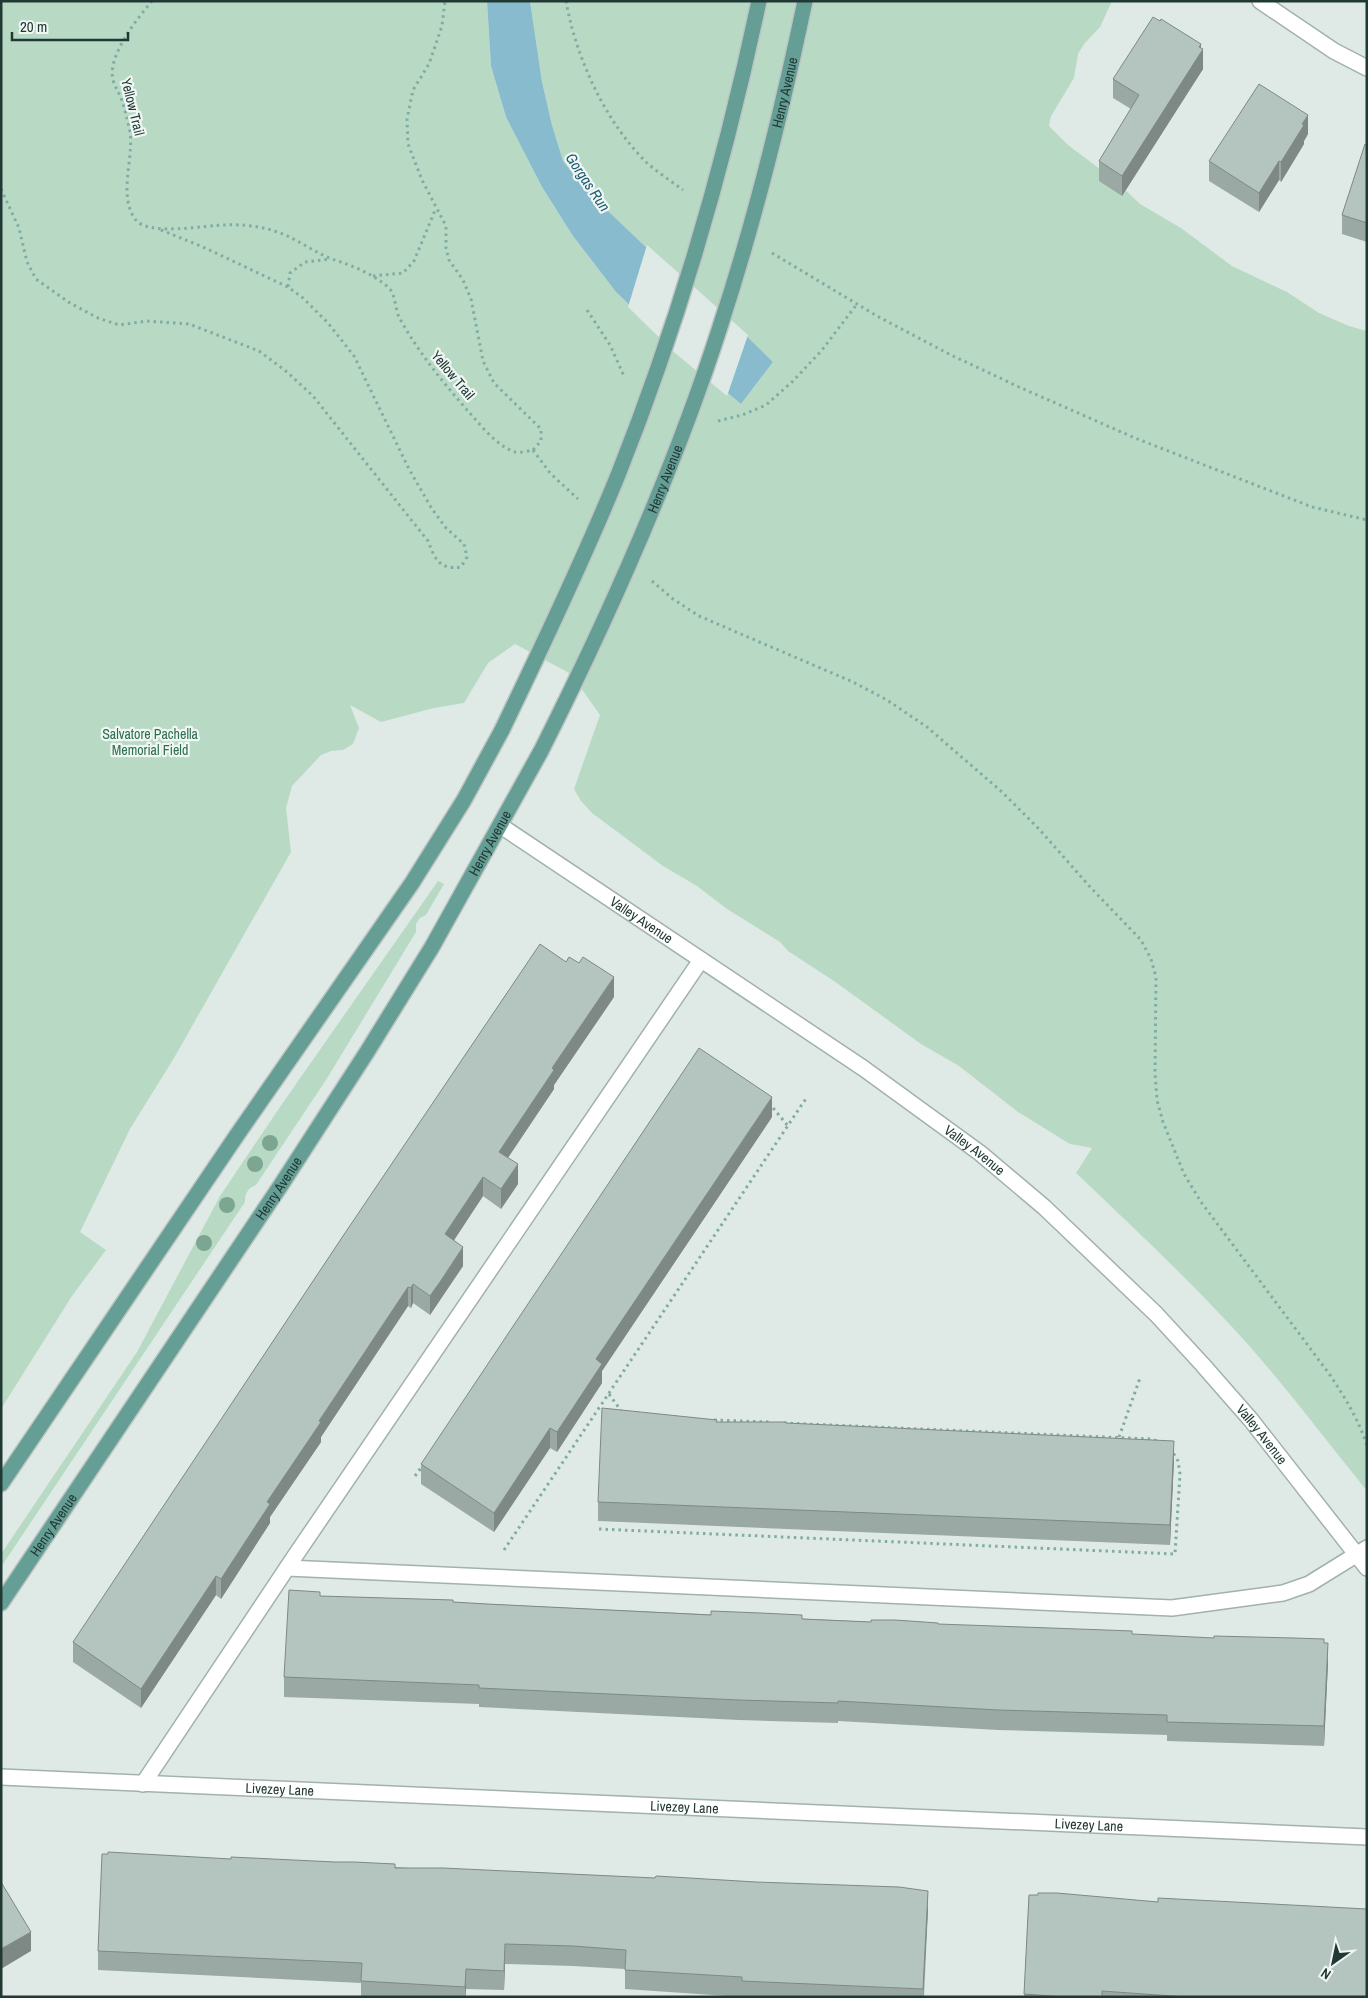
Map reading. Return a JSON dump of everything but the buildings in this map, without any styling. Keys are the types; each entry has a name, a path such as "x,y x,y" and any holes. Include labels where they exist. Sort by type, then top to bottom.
{"main road":[{"path":"1,1484 236,1135 412,883 464,800 502,730 572,583 618,474 651,386 683,291 717,174 745,68 759,1"},
{"name":"Henry Avenue","path":"1,1603 271,1201 362,1060 432,947 541,751 603,623 638,545 682,435 720,328 748,237 778,126 805,1"}],"street":[{"path":"1260,1 1334,51 1367,68"},
{"name":"Valley Avenue","path":"501,826 800,1025 917,1106 980,1153 1044,1207 1115,1274 1202,1364 1251,1420 1364,1557"},
{"path":"143,1784 702,960"},
{"path":"288,1568 1172,1608 1283,1593 1309,1584 1364,1557"},
{"name":"Livezey Lane","path":"1,1777 1367,1837"}],"path":[{"name":"Yellow Trail","path":"152,1 133,24 116,55 113,79 132,137 128,176 129,203 135,220 147,228 160,229 228,225 257,226 285,235 332,259 349,264 373,276 391,290 398,314 425,360 480,425 500,445 517,452 533,450 541,441 541,429 494,383 483,362 471,299 463,280 449,260 446,248 446,226 422,180 408,144 407,119 413,90 429,64 442,26 445,1"},
{"path":"566,1 579,48 601,100 620,132 647,163 686,192"},
{"path":"1,189 19,228 27,262 36,279 70,303 119,325 147,321 189,324 258,351 287,372 312,396 428,541 436,560 449,568 461,567 467,557 464,544 446,528 432,509 409,469 354,356 328,323 303,298 288,287 220,254 160,229"},
{"path":"373,276 403,273 414,261 436,207"},
{"path":"769,251 857,304 951,355 1134,438 1312,507 1367,520"},
{"path":"288,287 290,273 305,262 332,259"},
{"path":"714,422 766,405 793,381 822,350 857,304"},
{"path":"533,450 550,473 579,500"},
{"path":"651,580 673,599 699,616 853,682 887,700 927,727 1002,792 1039,829 1091,888 1141,940 1151,959 1156,976 1155,1073 1157,1100 1162,1122 1184,1174 1207,1210 1330,1375 1348,1403 1367,1446"},
{"path":"485,1578 807,1097"},
{"path":"765,1100 773,1106 788,1126"},
{"path":"1119,1437 1140,1378"},
{"path":"609,1394 626,1416"},
{"path":"705,1419 774,1422"},
{"path":"784,1423 1119,1437 1151,1439 1163,1443"},
{"path":"598,1529 1175,1554 1180,1474 1178,1461 1167,1447"},
{"path":"415,1476 426,1460"}],"green space":[{"name":"Salvatore Pachella Memorial Field","path":"1,1 487,1 491,66 506,117 542,187 573,236 616,292 677,351 741,404 773,362 650,251 585,189 563,161 542,82 530,1 1112,1 1100,27 1084,44 1078,54 1074,78 1051,116 1049,126 1068,145 1116,181 1140,204 1181,228 1232,266 1287,292 1319,313 1349,326 1367,331 1367,1491 1282,1384 1210,1303 1076,1173 1092,1148 1070,1144 1018,1112 959,1066 921,1044 834,981 788,951 780,942 727,909 697,886 663,866 592,813 581,801 574,789 600,715 571,674 515,644 488,663 464,703 434,708 381,722 350,705 359,728 353,744 343,750 331,751 321,755 292,786 286,808 291,852 174,1058 130,1129 80,1232 106,1250 72,1296 1,1409"},
{"path":"438,881 444,884 426,915 420,918 416,924 416,932 326,1080 256,1185 248,1191 245,1202 1,1567 1,1554 137,1352 220,1196"}],"water":[{"path":"487,1 530,1 542,82 552,125 563,161 585,189 650,251 732,322 773,362 741,404 677,351 616,292 573,236 542,187 506,117 491,66"}],"pier":[{"path":"647,245 748,335 727,396 675,353 628,307"}],"water label":[{"name":"Gorgas Run","path":"588,182"}]}
